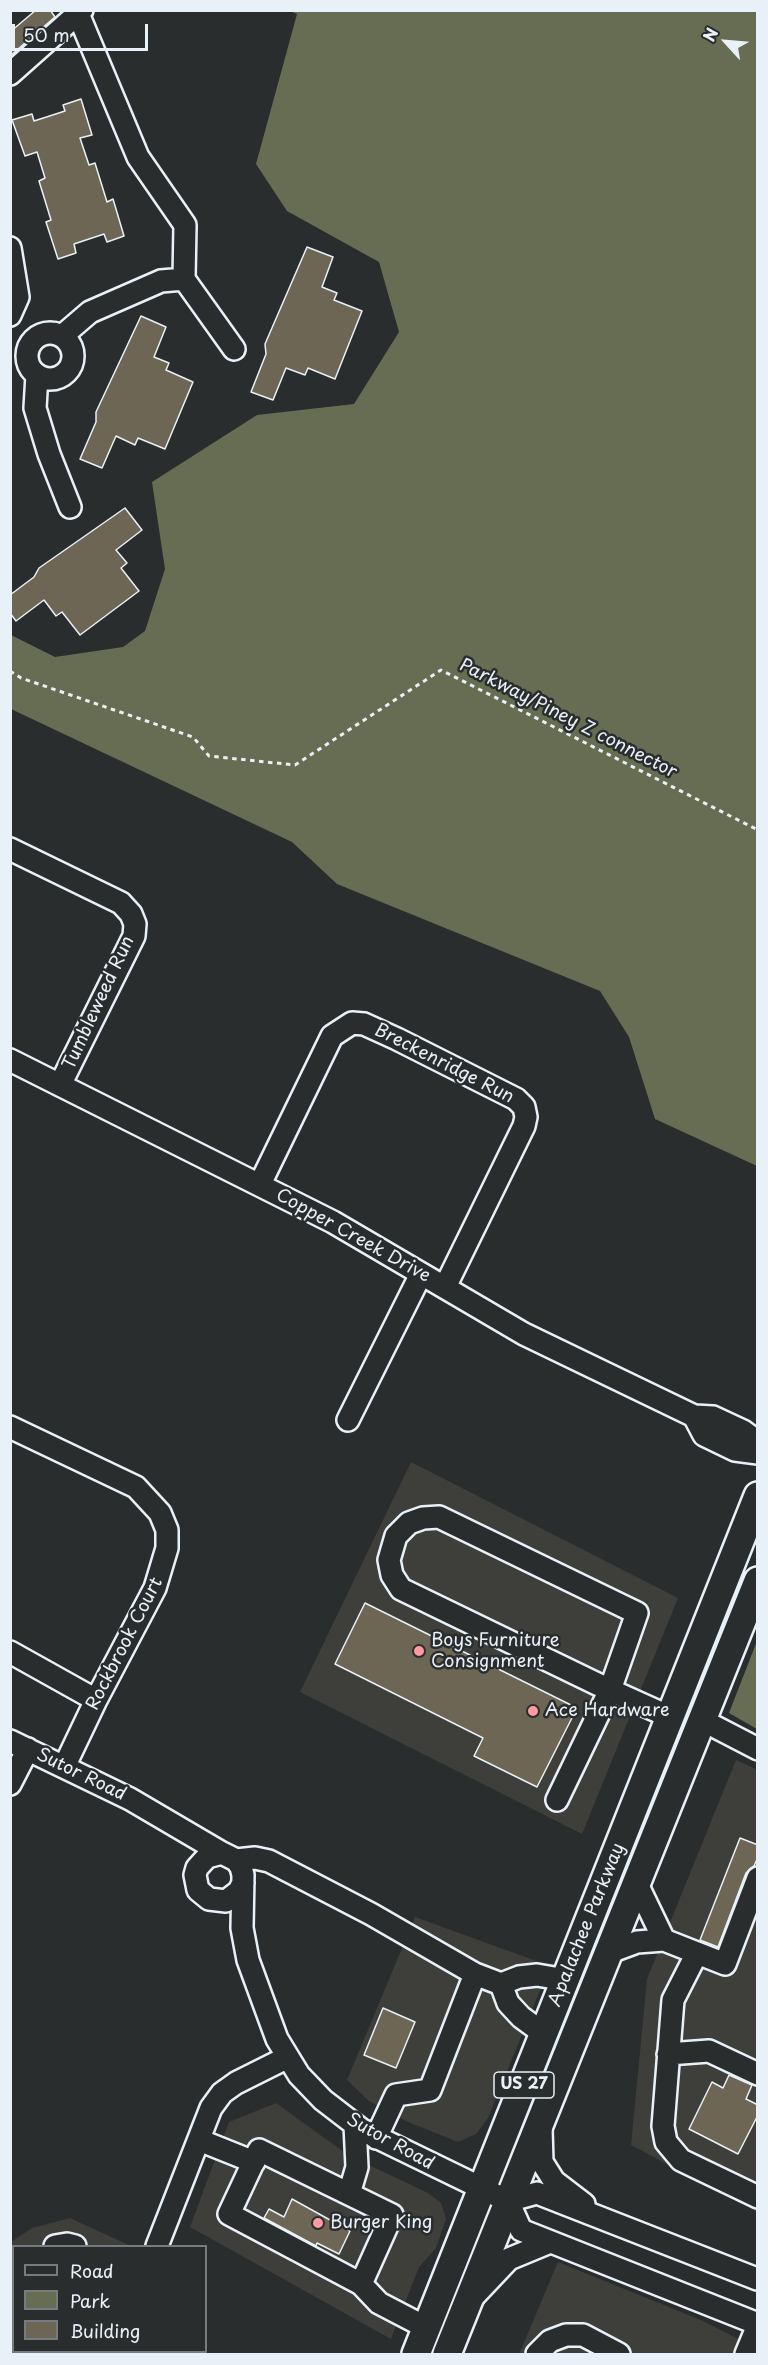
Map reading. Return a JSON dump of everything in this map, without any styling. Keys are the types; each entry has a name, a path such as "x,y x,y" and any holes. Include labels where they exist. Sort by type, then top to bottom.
{"main road":[{"name":"Apalachee Parkway","path":"416,2355 758,1496"},
{"name":"Apalachee Parkway","path":"447,2355 758,1581"},
{"path":"687,1677 689,1706 702,1720"},
{"path":"670,1718 682,1729 687,1760"}],"street":[{"path":"10,74 81,13 138,157 185,225 184,279 234,349"},
{"path":"10,248 18,297 10,315"},
{"path":"62,336 90,312 161,281 184,279"},
{"path":"48,333 62,336 72,349 71,365 67,372 53,379 37,375 28,365 20,342 48,333"},
{"path":"37,375 35,408 49,454 70,507"},
{"name":"Tumbleweed Run","path":"10,849 121,903 135,924 134,936 60,1085"},
{"name":"Breckenridge Run","path":"260,1184 332,1036 341,1028 352,1023 364,1024 397,1039 516,1099 524,1107 524,1126 445,1287"},
{"name":"Copper Creek Drive","path":"10,1060 333,1222 524,1334 694,1416 713,1417 743,1431 758,1442"},
{"path":"348,1420 421,1274"},
{"name":"Copper Creek Drive","path":"694,1416 704,1435 735,1450 758,1453"},
{"name":"Rockbrook Court","path":"10,1427 136,1487 150,1499 167,1530 167,1548 158,1579 64,1767"},
{"path":"557,1800 610,1689 637,1613 439,1517 417,1519 396,1536 389,1560 392,1575 401,1589 610,1689 670,1718"},
{"path":"10,1652 96,1700"},
{"path":"702,1720 758,1749"},
{"path":"10,1784 19,1745"},
{"name":"Sutor Road","path":"19,1745 130,1798 180,1830 229,1857 269,1861 371,1914 474,1974 501,1984"},
{"path":"180,1830 196,1871 198,1890 209,1899 226,1901 239,1891 243,1883 241,1867 229,1857 207,1857 196,1871"},
{"path":"610,1952 637,1942 664,1940 725,1964 758,1878"},
{"name":"Sutor Road","path":"243,1883 242,1928 249,1960 276,2039 299,2075 323,2100 376,2138 508,2201"},
{"path":"637,1884 664,1940"},
{"name":"Sutor Road","path":"209,1899 231,1926 249,1960"},
{"path":"697,1953 673,2000 663,2126 666,2142 681,2160 758,2197"},
{"path":"376,2138 396,2095 430,2090 474,1974"},
{"path":"544,2034 520,2017 508,2003 501,1984 519,1977 537,1975 566,1980"},
{"path":"668,2054 709,2051 758,2074"},
{"path":"158,2245 211,2108 222,2093 236,2083 288,2057"},
{"path":"540,2122 542,2162 554,2181 599,2216"},
{"path":"349,2194 357,2167 355,2125"},
{"path":"198,2140 254,2162"},
{"path":"361,2284 392,2215 259,2151 229,2214 361,2284 379,2303 427,2328"},
{"path":"746,2355 758,2324 521,2230 508,2201 537,2193 757,2281 758,2273"},
{"path":"467,2302 509,2259 550,2242"},
{"path":"537,2355 550,2341 566,2335 583,2335 619,2355"}],"path":[{"name":"Parkway/Piney Z connector","path":"10,671 21,678 193,737 209,756 295,765 441,670 758,830"}],"shaded area":[{"path":"411,1462 678,1598 582,1834 300,1692"},
{"path":"736,1760 758,1770 757,2212 631,2145 647,1979"},
{"path":"415,1917 550,1966 488,2118 476,2134 458,2142 406,2121 369,2101 347,2080"},
{"name":"Burger King","path":"276,2103 348,2155 428,2193 441,2203 446,2219 436,2248 419,2267 391,2339 190,2227 229,2122"},
{"path":"70,2218 129,2245 12,2245 12,2353 180,2353 11,2354 11,2242 32,2228"},
{"path":"558,2262 701,2320 758,2349 757,2354 519,2354"}],"green space":[{"path":"290,11 757,11 757,1166 655,1119 629,1037 600,991 337,884 292,842 11,709 11,635 55,657 123,647 145,631 165,569 152,482 257,415 354,404 399,332 379,262 287,211 256,164 297,14"},
{"path":"757,1641 758,1729 729,1713"}],"building":[{"path":"36,10 50,10 55,17 10,56 10,32"},
{"path":"81,99 92,135 80,138 89,165 95,163 107,202 113,199 124,236 107,242 104,234 74,244 76,253 58,259 46,222 51,220 39,181 45,178 37,152 25,156 12,120 32,114 34,121 65,111 63,105"},
{"path":"307,247 333,257 322,287 337,293 334,300 362,311 335,379 308,368 305,375 286,368 273,400 251,392 266,354 265,344"},
{"path":"141,316 166,327 154,357 169,363 166,370 193,382 165,449 138,438 135,445 116,436 102,468 80,459 96,422 96,412"},
{"path":"125,508 142,530 116,550 127,563 121,568 139,591 80,635 62,612 56,616 44,600 16,621 10,613 10,595 34,577 39,568"},
{"path":"365,1603 577,1708 537,1787 474,1756 483,1738 335,1664"},
{"path":"740,1838 758,1845 758,1857 754,1866 746,1873 718,1947 700,1940"},
{"path":"383,2008 415,2022 396,2068 364,2055"},
{"path":"729,2075 752,2085 746,2099 758,2105 758,2115 738,2154 689,2129 712,2082 723,2088"},
{"path":"292,2199 350,2231 339,2254 317,2243 316,2246 264,2218 269,2209 284,2217"}],"place":[{"name":"Boys Furniture Consignment","path":"419,1651"},
{"name":"Ace Hardware","path":"533,1711"},
{"name":"Burger King","path":"318,2223"}]}
